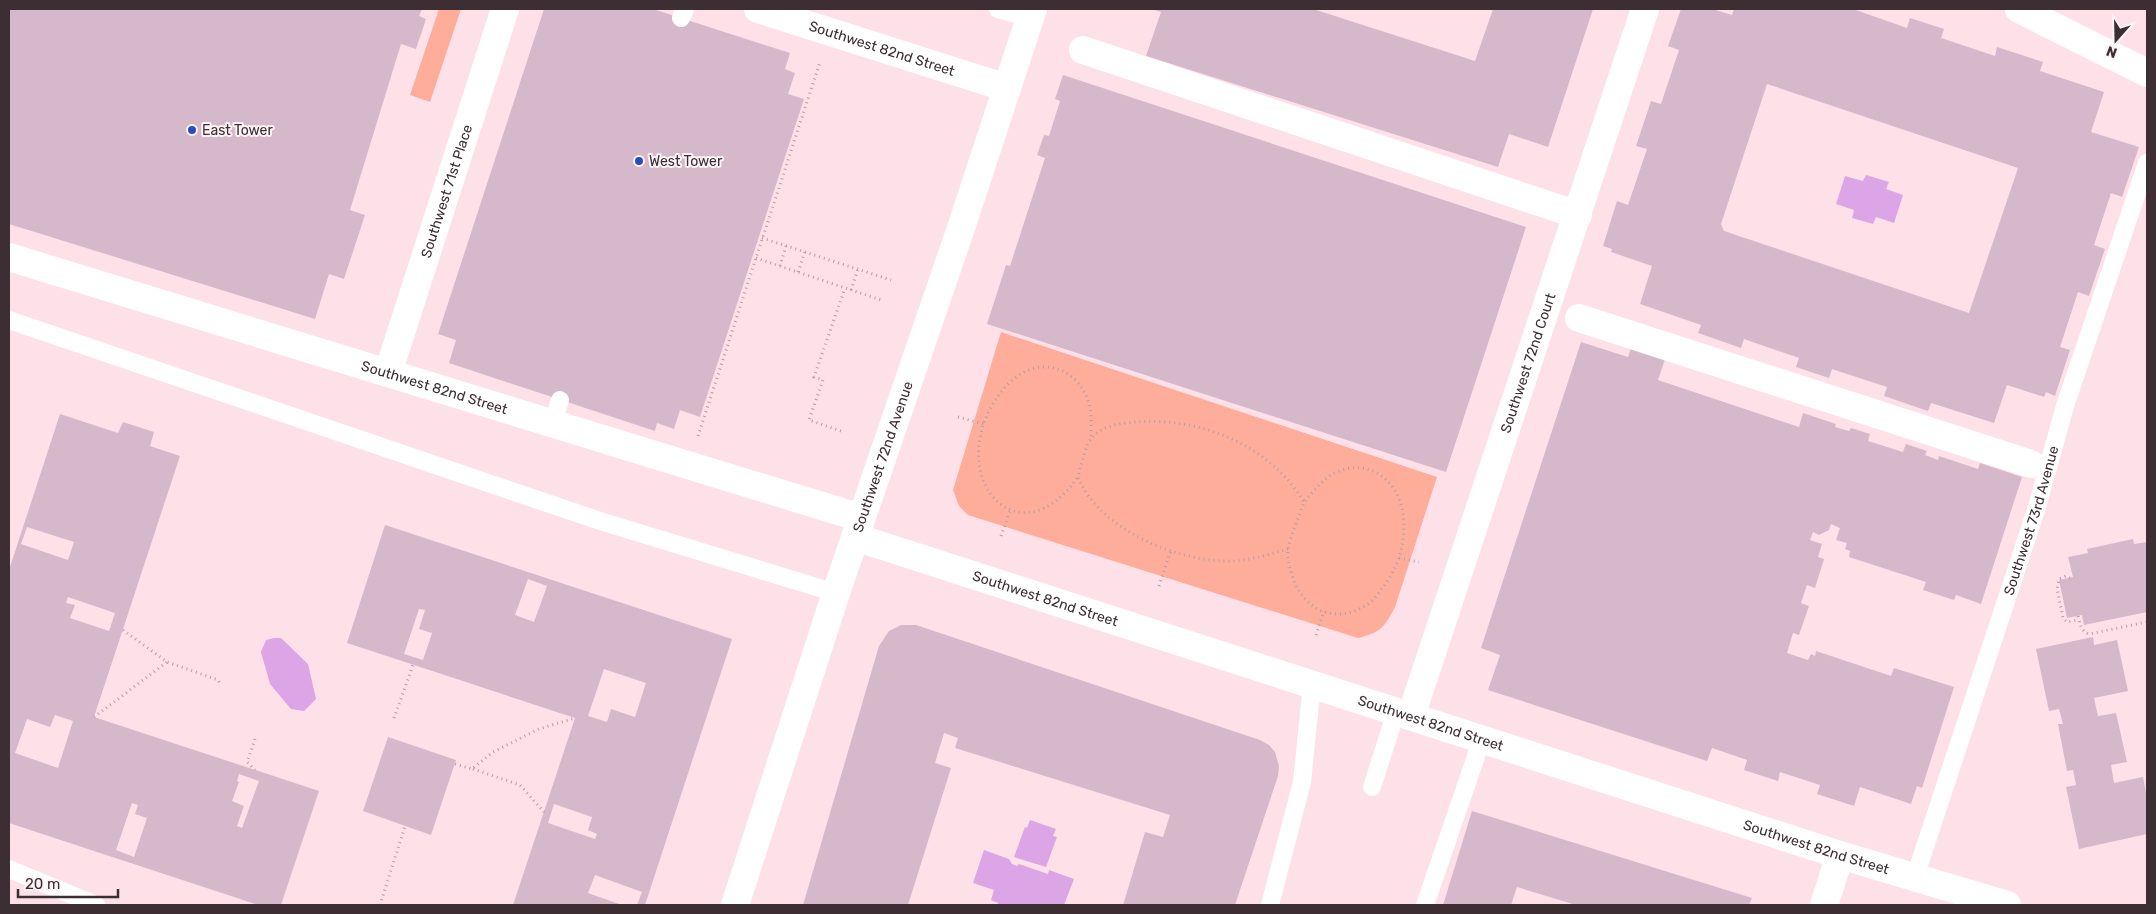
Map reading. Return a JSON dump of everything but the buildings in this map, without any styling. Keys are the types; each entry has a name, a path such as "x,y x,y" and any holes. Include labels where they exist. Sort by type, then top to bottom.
{"street":[{"name":"Southwest 71st Place","path":"388,373 505,9"},
{"name":"Southwest 82nd Street","path":"758,9 1007,88"},
{"name":"Southwest 72nd Court","path":"1404,714 1578,215 1645,9"},
{"path":"2019,9 2147,73"},
{"name":"Southwest 72nd Avenue","path":"735,905 836,593 962,228 1031,13"},
{"path":"1083,50 1578,215"},
{"name":"Southwest 82nd Street","path":"9,257 388,373 556,411 858,527 1312,684 1840,855 2006,905"},
{"path":"1580,318 2031,464"},
{"path":"1824,905 1840,855"}],"lane":[{"path":"998,9 1031,13"},
{"name":"Southwest 73rd Avenue","path":"1915,877 2037,507 2065,406 2147,164"},
{"path":"9,320 600,521 836,593"},
{"path":"1270,905 1302,782 1312,684"},
{"path":"1372,787 1404,714"},
{"path":"1425,905 1482,739"},
{"path":"9,869 96,905"}],"path":[{"path":"698,437 758,247 821,58"},
{"path":"762,238 891,280"},
{"path":"780,266 786,246"},
{"path":"798,272 805,252"},
{"path":"756,258 884,301"},
{"path":"851,290 858,269"},
{"path":"840,431 810,420 823,380 814,377 844,288"},
{"path":"1039,367 1053,367 1066,372 1078,382 1087,396 1090,409 1091,438 1078,477 1069,490 1052,503 1035,511 1019,512 1003,506 990,496 981,479 978,458 980,435 984,424 998,394 1010,381 1023,372 1039,367"},
{"path":"958,417 984,424"},
{"path":"1091,438 1102,430 1124,423 1155,421 1189,424 1216,432 1262,456 1278,468 1294,485 1304,502"},
{"path":"1354,466 1370,469 1395,489 1402,506 1404,526 1399,558 1389,580 1371,603 1353,613 1332,614 1310,605 1295,587 1289,566 1288,549 1304,502 1320,484 1336,472 1354,466"},
{"path":"1078,477 1093,503 1117,524 1148,542 1171,550 1207,560 1235,561 1264,556 1288,549"},
{"path":"1001,536 1011,509"},
{"path":"1159,586 1171,550"},
{"path":"1399,558 1419,562"},
{"path":"2070,578 2066,576 2059,579 2057,585 2063,618 2067,622 2078,618 2084,631 2089,634 2147,622"},
{"path":"1316,635 1324,611"},
{"path":"123,630 167,662 218,680 221,685"},
{"path":"94,716 167,662"},
{"path":"394,718 413,665"},
{"path":"472,769 493,752 539,729 574,718"},
{"path":"255,739 247,762 255,770"},
{"path":"455,764 520,785 544,812"},
{"path":"380,905 405,826"}],"shaded area":[{"path":"439,9 461,9 430,102 410,95"},
{"path":"1866,175 1889,182 1886,189 1903,195 1894,223 1876,217 1873,224 1852,218 1854,210 1836,204 1845,176 1863,181"},
{"path":"1001,332 1437,477 1395,607 1385,624 1372,634 1358,638 968,515 959,506 953,490"},
{"path":"281,638 308,664 316,699 304,711 291,709 270,684 261,652 266,640"},
{"path":"1030,820 1056,829 1053,836 1057,837 1046,867 1014,857 1025,827 1027,828"},
{"path":"984,850 1009,859 1012,864 1017,866 1019,864 1048,874 1049,870 1074,879 1064,905 998,905 998,903 991,900 994,890 973,883"}],"place":[{"name":"East Tower","path":"192,130"},
{"name":"West Tower","path":"639,161"}]}
